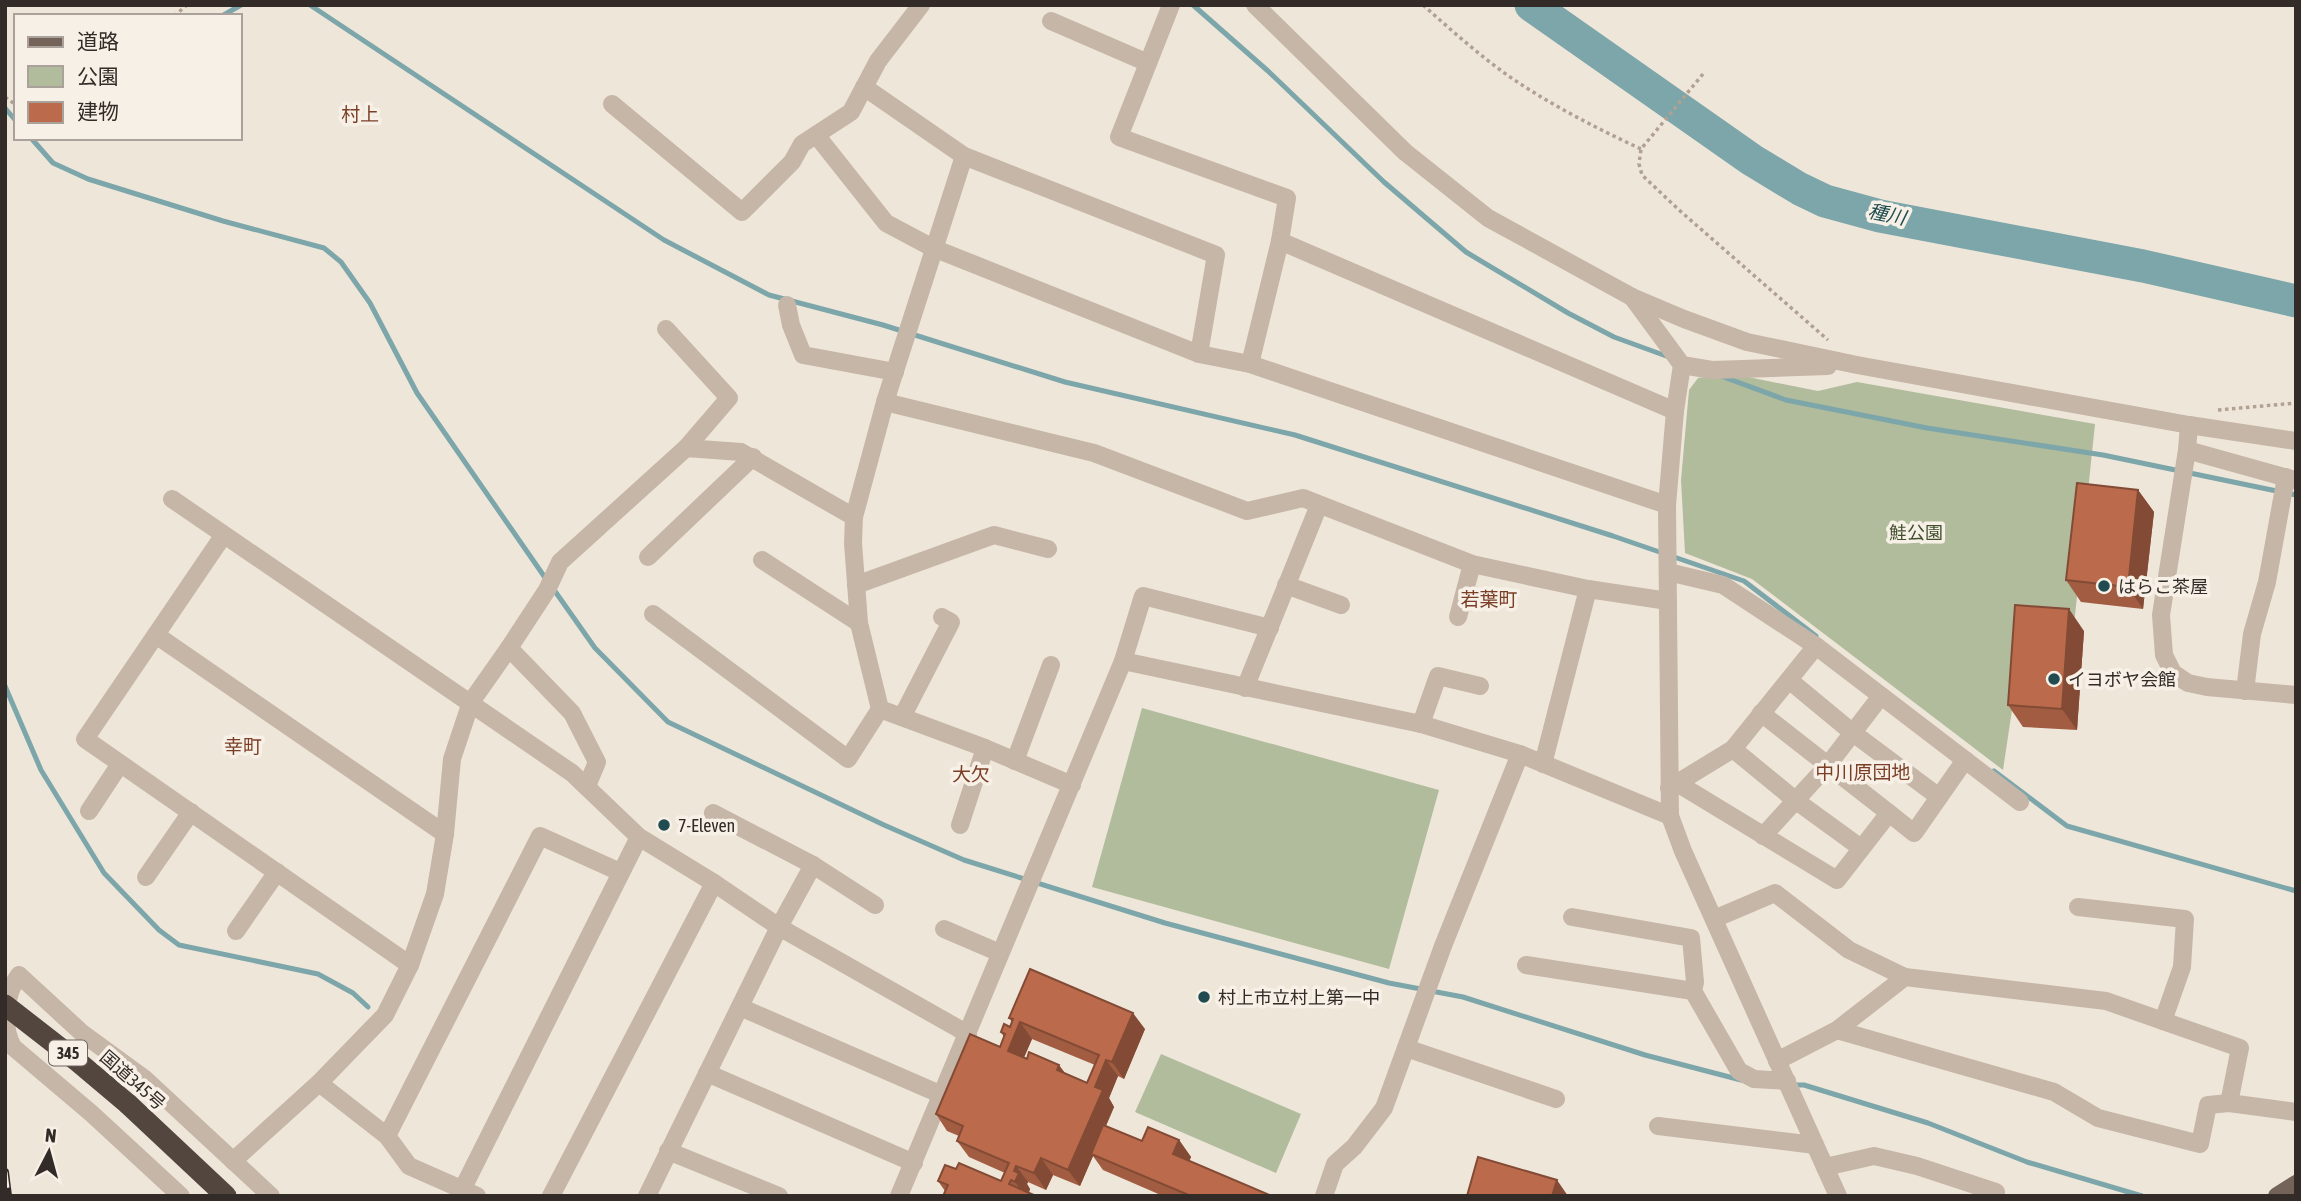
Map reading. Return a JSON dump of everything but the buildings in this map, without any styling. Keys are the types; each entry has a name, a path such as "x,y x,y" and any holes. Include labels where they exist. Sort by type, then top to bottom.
{"highway":[{"name":"国道345号","path":"5,1005 128,1104 226,1196"}],"main road":[{"path":"2277,1196 2296,1184"}],"street":[{"path":"612,104 742,212 792,162 802,144 851,112 878,61 921,5"},
{"path":"1171,5 1119,137 1287,198 1280,241 1250,364"},
{"path":"1255,5 1405,152 1488,218 1632,297 1747,342 1857,365 2189,425 2296,441"},
{"path":"1051,21 1148,63"},
{"path":"864,87 964,156 1216,255 1199,354"},
{"path":"817,136 886,223 933,248 1199,354 1250,364 1667,505"},
{"path":"653,614 848,759 880,709 859,623 853,543 854,517 895,372 964,156"},
{"path":"1280,241 1675,411"},
{"path":"1632,297 1682,365 1712,370 1857,365"},
{"path":"787,305 791,325 803,355 895,372"},
{"path":"233,1161 319,1083 384,1015 410,965 435,894 445,834 452,759 471,702 547,590 560,562 686,449 729,398 666,329"},
{"path":"1682,365 1667,505 1673,786 1670,816 1838,1196"},
{"path":"886,402 1094,453 1247,512 1303,498 1472,564 1588,589 1668,601"},
{"path":"2189,425 2161,615 2164,655 2173,673 2188,683 2296,695"},
{"path":"686,449 741,452 854,517"},
{"path":"2187,450 2291,478 2252,634 2245,691"},
{"path":"648,557 753,457"},
{"path":"172,499 471,702 587,786 639,837 714,883 779,928 968,1034"},
{"path":"1245,688 1319,505"},
{"path":"856,585 994,535 1048,549"},
{"path":"223,536 85,739 410,965"},
{"path":"762,560 859,623"},
{"path":"1458,617 1472,564"},
{"path":"1668,572 1723,585 1816,646 2020,802"},
{"path":"1286,585 1341,605"},
{"path":"1543,764 1588,589"},
{"path":"899,1196 1124,662 1143,596 1270,628"},
{"path":"902,717 951,622 942,617"},
{"path":"156,635 445,834"},
{"path":"1673,786 1733,748 1816,646"},
{"path":"509,648 572,713 597,762 587,786"},
{"path":"1124,662 1421,724 1520,754 1670,816"},
{"path":"1015,761 1051,665"},
{"path":"1421,724 1438,676 1480,686"},
{"path":"1789,680 1853,733 1939,797"},
{"path":"1763,836 1828,765 1881,696"},
{"path":"880,709 985,748 1072,785"},
{"path":"1762,713 1914,833 1965,760"},
{"path":"960,825 985,748"},
{"path":"1733,748 1795,800 1861,848"},
{"path":"1324,1196 1335,1164 1354,1147 1384,1108 1443,946 1520,754"},
{"path":"89,811 120,764"},
{"path":"1673,786 1836,880 1889,813"},
{"path":"146,877 191,812"},
{"path":"713,813 813,865 875,905"},
{"path":"387,1136 540,836 620,872"},
{"path":"319,1083 387,1136 409,1166 470,1193 620,872 639,837"},
{"path":"647,1196 779,928 813,865"},
{"path":"236,931 277,872"},
{"path":"551,1196 714,883"},
{"path":"1714,919 1775,893 1849,950 1905,977 2106,1001 2240,1048 2229,1103"},
{"path":"2078,907 2185,919 2182,967 2163,1021"},
{"path":"1572,917 1691,938 1695,982 1693,991 1739,1071 1754,1079 1787,1081"},
{"path":"944,929 1000,953"},
{"path":"1526,965 1693,991"},
{"path":"181,1196 91,1113 13,1047 7,1037 6,1026 11,987 19,975 82,1033 145,1079 271,1196"},
{"path":"1777,1060 1836,1030 1905,977"},
{"path":"740,1007 943,1095"},
{"path":"1836,1030 2054,1092 2098,1118 2200,1144 2208,1105 2229,1103 2296,1112"},
{"path":"1406,1048 1556,1099"},
{"path":"707,1073 914,1163"},
{"path":"1658,1126 1815,1145"},
{"path":"668,1152 779,1196"},
{"path":"1825,1167 1874,1156 1917,1166 1996,1192"}],"path":[{"path":"1423,5 1471,47 1511,77 1582,121 1641,149"},
{"path":"1703,74 1641,149 1639,164 1642,175 1857,365"},
{"path":"2214,410 2296,403"}],"green space":[{"name":"鮭公園","path":"1733,374 1818,391 1857,382 2095,424 2074,625 2025,623 2003,770 1752,579 1685,553 1681,480 1689,390 1698,378"},
{"path":"1142,708 1439,790 1389,969 1092,887"},
{"path":"1161,1054 1301,1114 1276,1173 1135,1112"}],"waterway":[{"path":"225,14 241,5"},
{"path":"310,5 664,240 769,295 883,325 1065,382 1295,435 1613,536 1744,581 1816,636"},
{"path":"1193,5 1268,71 1384,182 1466,252 1614,337 1669,357"},
{"name":"種川","path":"1531,5 1752,160 1825,201 1880,216 2143,266 2296,301"},
{"path":"5,108 14,119"},
{"path":"33,140 53,163 88,179 223,221 324,248 341,262 370,303 417,393 546,579"},
{"path":"1721,376 1786,400 1927,428 2103,455 2296,495"},
{"path":"552,587 595,648 668,722 964,860 1165,923 1389,983 1463,997 1645,1055 1741,1080"},
{"path":"5,686 41,770 104,873 159,930 179,945 318,974 353,993 368,1007"},
{"path":"1994,771 2067,826 2296,891"},
{"path":"1792,1085 1804,1085 1928,1123 2027,1162 2142,1196"}],"railway":[{"path":"5,1172 8,1196"}],"place":[{"name":"はらこ茶屋","path":"2104,586"},
{"name":"イヨボヤ会館","path":"2054,679"},
{"name":"7-Eleven","path":"664,825"},
{"name":"村上市立村上第一中","path":"1204,997"}],"district":[{"name":"村上","path":"360,114"},
{"name":"若葉町","path":"1489,599"},
{"name":"幸町","path":"243,746"},
{"name":"中川原団地","path":"1863,772"},
{"name":"大欠","path":"971,774"}]}
